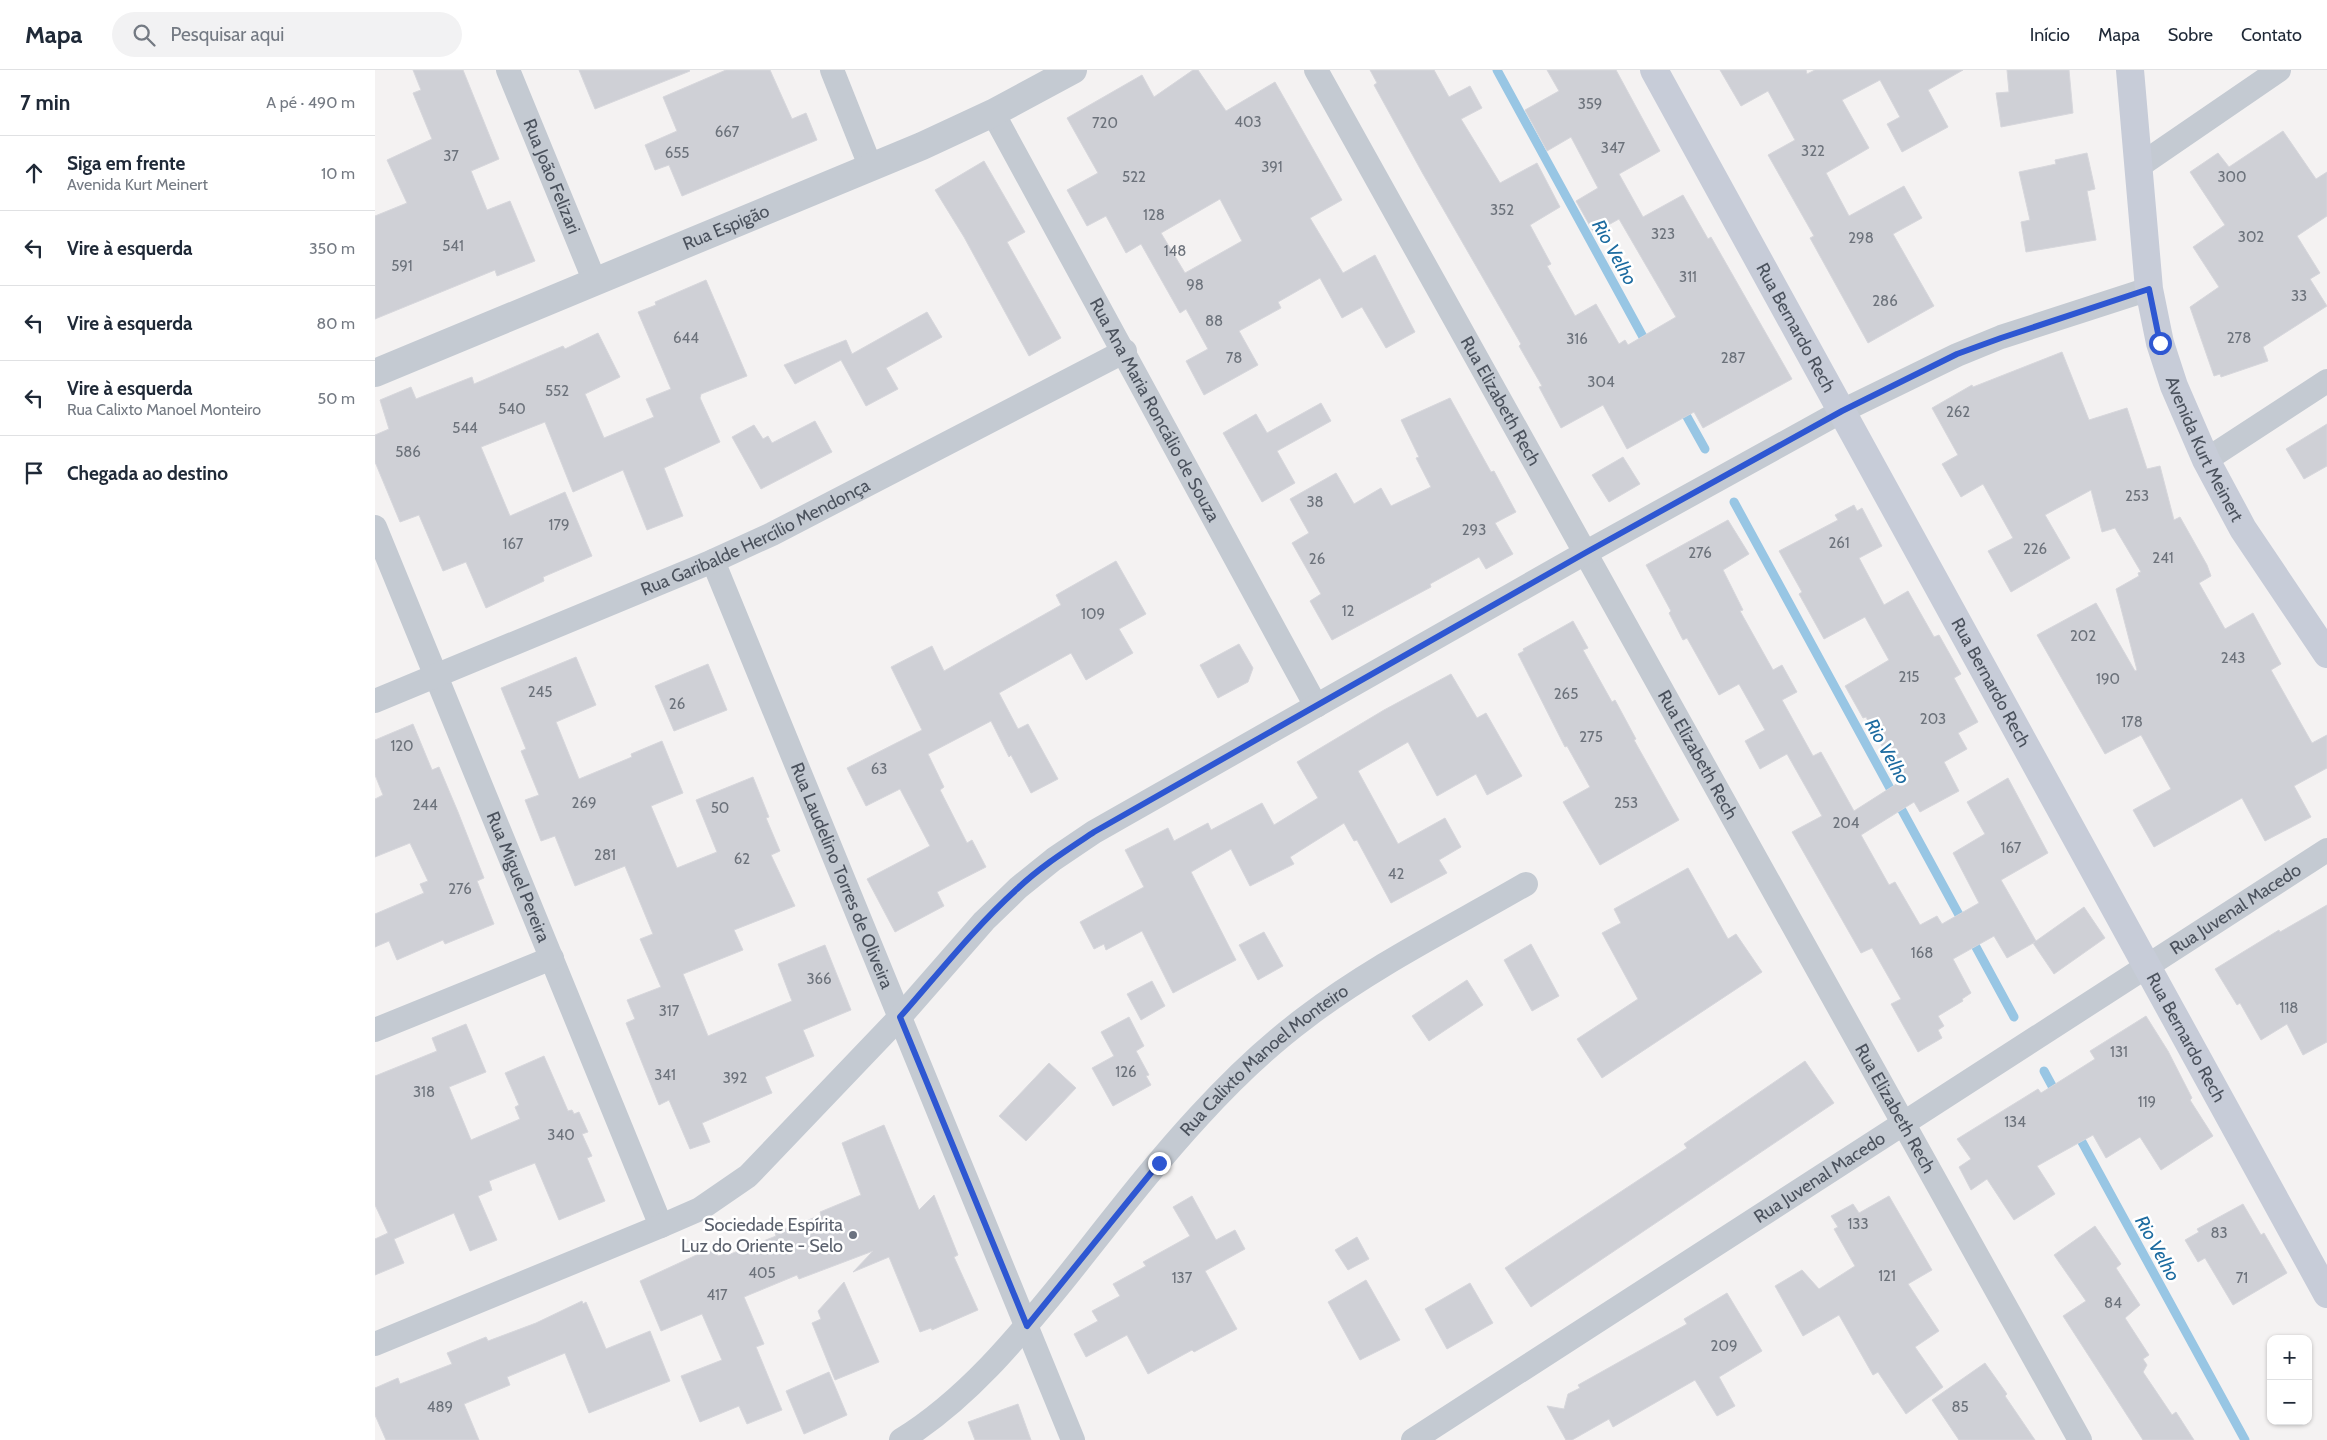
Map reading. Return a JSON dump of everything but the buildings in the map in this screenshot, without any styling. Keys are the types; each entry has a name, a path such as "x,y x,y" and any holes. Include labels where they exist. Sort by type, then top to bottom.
{"main road":[{"name":"Rua Bernardo Rech","path":"1654,70 2327,1294"},
{"name":"Avenida Kurt Meinert","path":"2130,70 2149,289 2160,343 2174,386 2206,460 2249,537 2327,654"}],"street":[{"name":"Rua João Felizari","path":"508,70 595,282"},
{"path":"832,70 871,168"},
{"name":"Rua Espigão","path":"375,373 871,168 993,113 1073,70"},
{"name":"Rua Elizabeth Rech","path":"1316,70 2079,1440"},
{"path":"2139,166 2279,70"},
{"name":"Rua Ana Maria Roncálio de Souza","path":"993,113 1125,351 1316,706"},
{"path":"375,1344 700,1209 748,1176 900,1017 984,921 1018,888 1054,859 1094,832 1585,553 1842,411 1957,354 2149,289"},
{"name":"Rua Garibalde Hercílio Mendonça","path":"375,701 713,561 781,530 1125,351"},
{"path":"2206,460 2327,380"},
{"name":"Rua Miguel Pereira","path":"375,527 661,1226"},
{"name":"Rua Laudelino Torres de Oliveira","path":"713,561 1073,1440"},
{"name":"Rua Juvenal Macedo","path":"1413,1440 2327,850"},
{"name":"Rua Calixto Manoel Monteiro","path":"901,1440 934,1416 979,1376 1027,1326 1198,1117 1239,1074 1271,1045 1305,1017 1353,985 1526,884"},
{"path":"375,1030 552,958"}],"waterway":[{"name":"Rio Velho","path":"1497,70 1648,346"},
{"name":"Rio Velho","path":"1681,406 1705,449"},
{"name":"Rio Velho","path":"1734,502 1964,924"},
{"name":"Rio Velho","path":"1970,936 2014,1017"},
{"name":"Rio Velho","path":"2044,1071 2057,1095"},
{"name":"Rio Velho","path":"2076,1131 2245,1440"}],"place":[{"name":"Sociedade Espírita Luz do Oriente - Selo","path":"853,1235"}],"route":[{"path":"1159,1163 1027,1326 900,1017 984,921 1018,888 1054,859 1094,832 1585,553 1842,411 1906,378 1957,354 2149,289 2160,343"}]}
